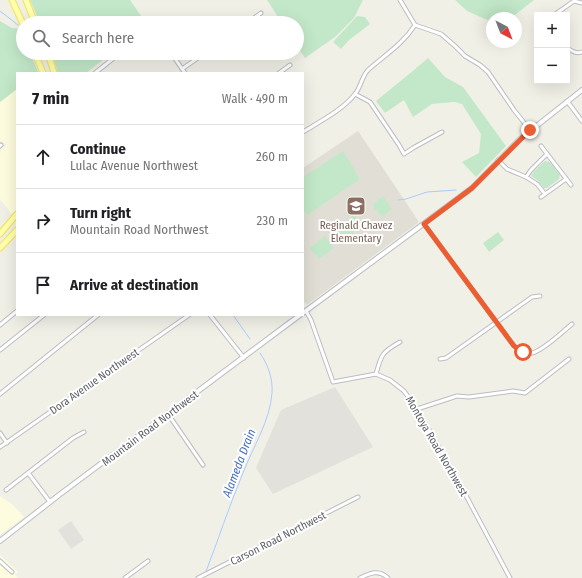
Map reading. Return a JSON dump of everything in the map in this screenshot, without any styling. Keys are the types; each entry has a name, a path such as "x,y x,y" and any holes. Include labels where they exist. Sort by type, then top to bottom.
{"main road":[{"path":"12,0 19,16"},
{"path":"26,0 32,16"},
{"path":"38,60 43,72"},
{"path":"50,60 54,72"},
{"path":"0,234 16,215"},
{"path":"0,248 16,231"}],"street":[{"path":"400,0 415,25 441,34 456,46 465,56 488,72 514,110 530,130"},
{"path":"558,12 574,1 582,3"},
{"path":"257,16 261,13"},
{"path":"304,131 343,106 355,94 367,71 398,46 408,36 415,25"},
{"path":"570,50 579,53 582,52"},
{"path":"96,72 111,60"},
{"path":"176,60 184,72"},
{"path":"182,69 195,60"},
{"path":"280,72 290,65"},
{"path":"400,342 390,347 380,358 376,374 333,382 311,320 304,310 472,188 498,160 530,130 582,90"},
{"path":"355,94 370,102 404,154 442,132"},
{"path":"567,101 582,121"},
{"path":"541,146 571,185"},
{"path":"526,177 530,170 547,154"},
{"path":"498,160 507,169 526,177 537,184 545,194"},
{"path":"542,197 566,179"},
{"path":"424,224 514,346 523,352 532,353 540,350 572,324"},
{"path":"440,359 446,358 532,297 540,296"},
{"path":"0,325 16,312"},
{"path":"0,350 43,316"},
{"path":"0,394 97,316"},
{"name":"Dora Avenue Northwest","path":"0,448 188,316"},
{"path":"211,316 244,358"},
{"name":"Mountain Road Northwest","path":"0,541 299,316"},
{"path":"417,409 457,396 469,397 513,391 525,393 569,359"},
{"name":"Montoya Road Northwest","path":"376,374 390,380 404,391 417,409 455,475 510,578"},
{"path":"168,414 204,465"},
{"path":"0,432 7,442"},
{"path":"6,490 29,474 73,438 84,432"},
{"path":"29,474 50,502"},
{"name":"Carson Road Northwest","path":"199,577 358,497"},
{"path":"0,561 12,572"},
{"path":"125,578 148,561"},
{"path":"360,578 375,572 381,573 387,577"}],"shaded area":[{"path":"16,90 16,211 13,216 0,199 0,154 1,150 6,145 2,141 0,142 0,102"},
{"name":"Reginald Chavez Elementary","path":"358,131 419,222 307,305 304,302 304,167"},
{"path":"335,387 373,447 273,494 256,468 281,410"},
{"path":"0,496 13,505 24,517 0,535"},
{"path":"71,521 84,540 71,549 58,530"},
{"path":"0,555 18,572 15,575 18,578 0,578"}],"green space":[{"path":"30,0 130,0 141,16 37,16"},
{"path":"267,0 363,0 354,18 335,37 305,58 304,16 277,16"},
{"path":"455,0 534,0 519,12 486,12 486,19 467,11"},
{"path":"357,16 365,17 370,24 349,40 341,49 333,42"},
{"path":"0,21 12,28 16,28 16,60 33,60 38,72 16,72 16,90 0,102"},
{"path":"428,58 445,77 463,87 506,146 476,177 462,162 479,153 481,134 462,104 454,102 432,104 413,117 404,100 385,113 376,101"},
{"path":"54,60 103,60 87,72 58,72"},
{"path":"343,151 360,179 307,215 304,210 304,176"},
{"path":"545,161 550,162 560,175 559,179 547,188 544,188 531,176 534,171"},
{"path":"383,196 392,209 382,217 373,207 373,204"},
{"path":"354,215 362,226 340,243 331,232"},
{"path":"498,232 504,240 489,252 483,243"},
{"path":"325,236 334,248 319,259 310,248"}],"waterway":[{"name":"Alameda Drain","path":"0,11 16,23"},
{"path":"398,200 427,192 456,190"},
{"name":"Alameda Drain","path":"234,316 250,339"},
{"name":"Alameda Drain","path":"205,574 238,485 265,424 271,403 271,377 268,367 260,353"}],"place":[{"name":"Reginald Chavez Elementary","path":"356,206"}],"route":[{"path":"523,352 514,346 424,224 472,188 530,130"}]}
